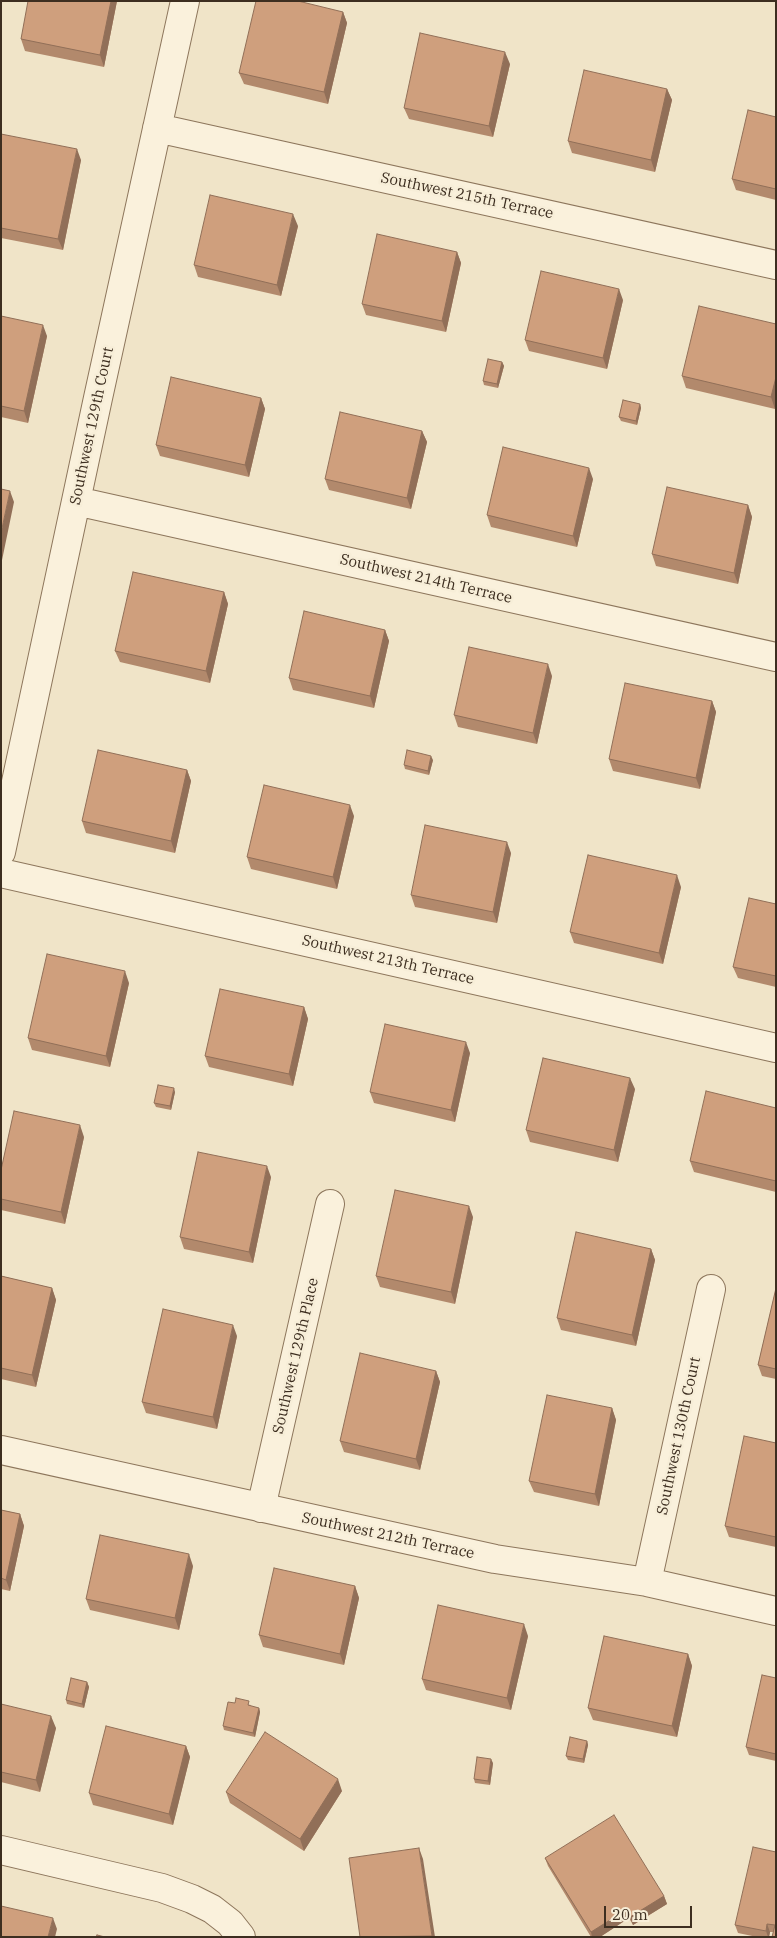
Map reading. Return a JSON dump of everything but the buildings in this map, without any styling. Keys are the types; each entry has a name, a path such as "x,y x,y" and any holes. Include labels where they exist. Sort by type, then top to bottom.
{"street":[{"name":"Southwest 129th Court","path":"1,852 185,1"},
{"name":"Southwest 215th Terrace","path":"158,128 776,265"},
{"name":"Southwest 214th Terrace","path":"76,501 776,657"},
{"name":"Southwest 213th Terrace","path":"1,873 776,1048"},
{"name":"Southwest 129th Place","path":"261,1508 330,1204"},
{"name":"Southwest 130th Court","path":"647,1582 711,1289"},
{"name":"Southwest 212th Terrace","path":"1,1450 495,1559 647,1582 776,1612"},
{"path":"1,1850 162,1888 212,1909 230,1923 241,1937"}]}
